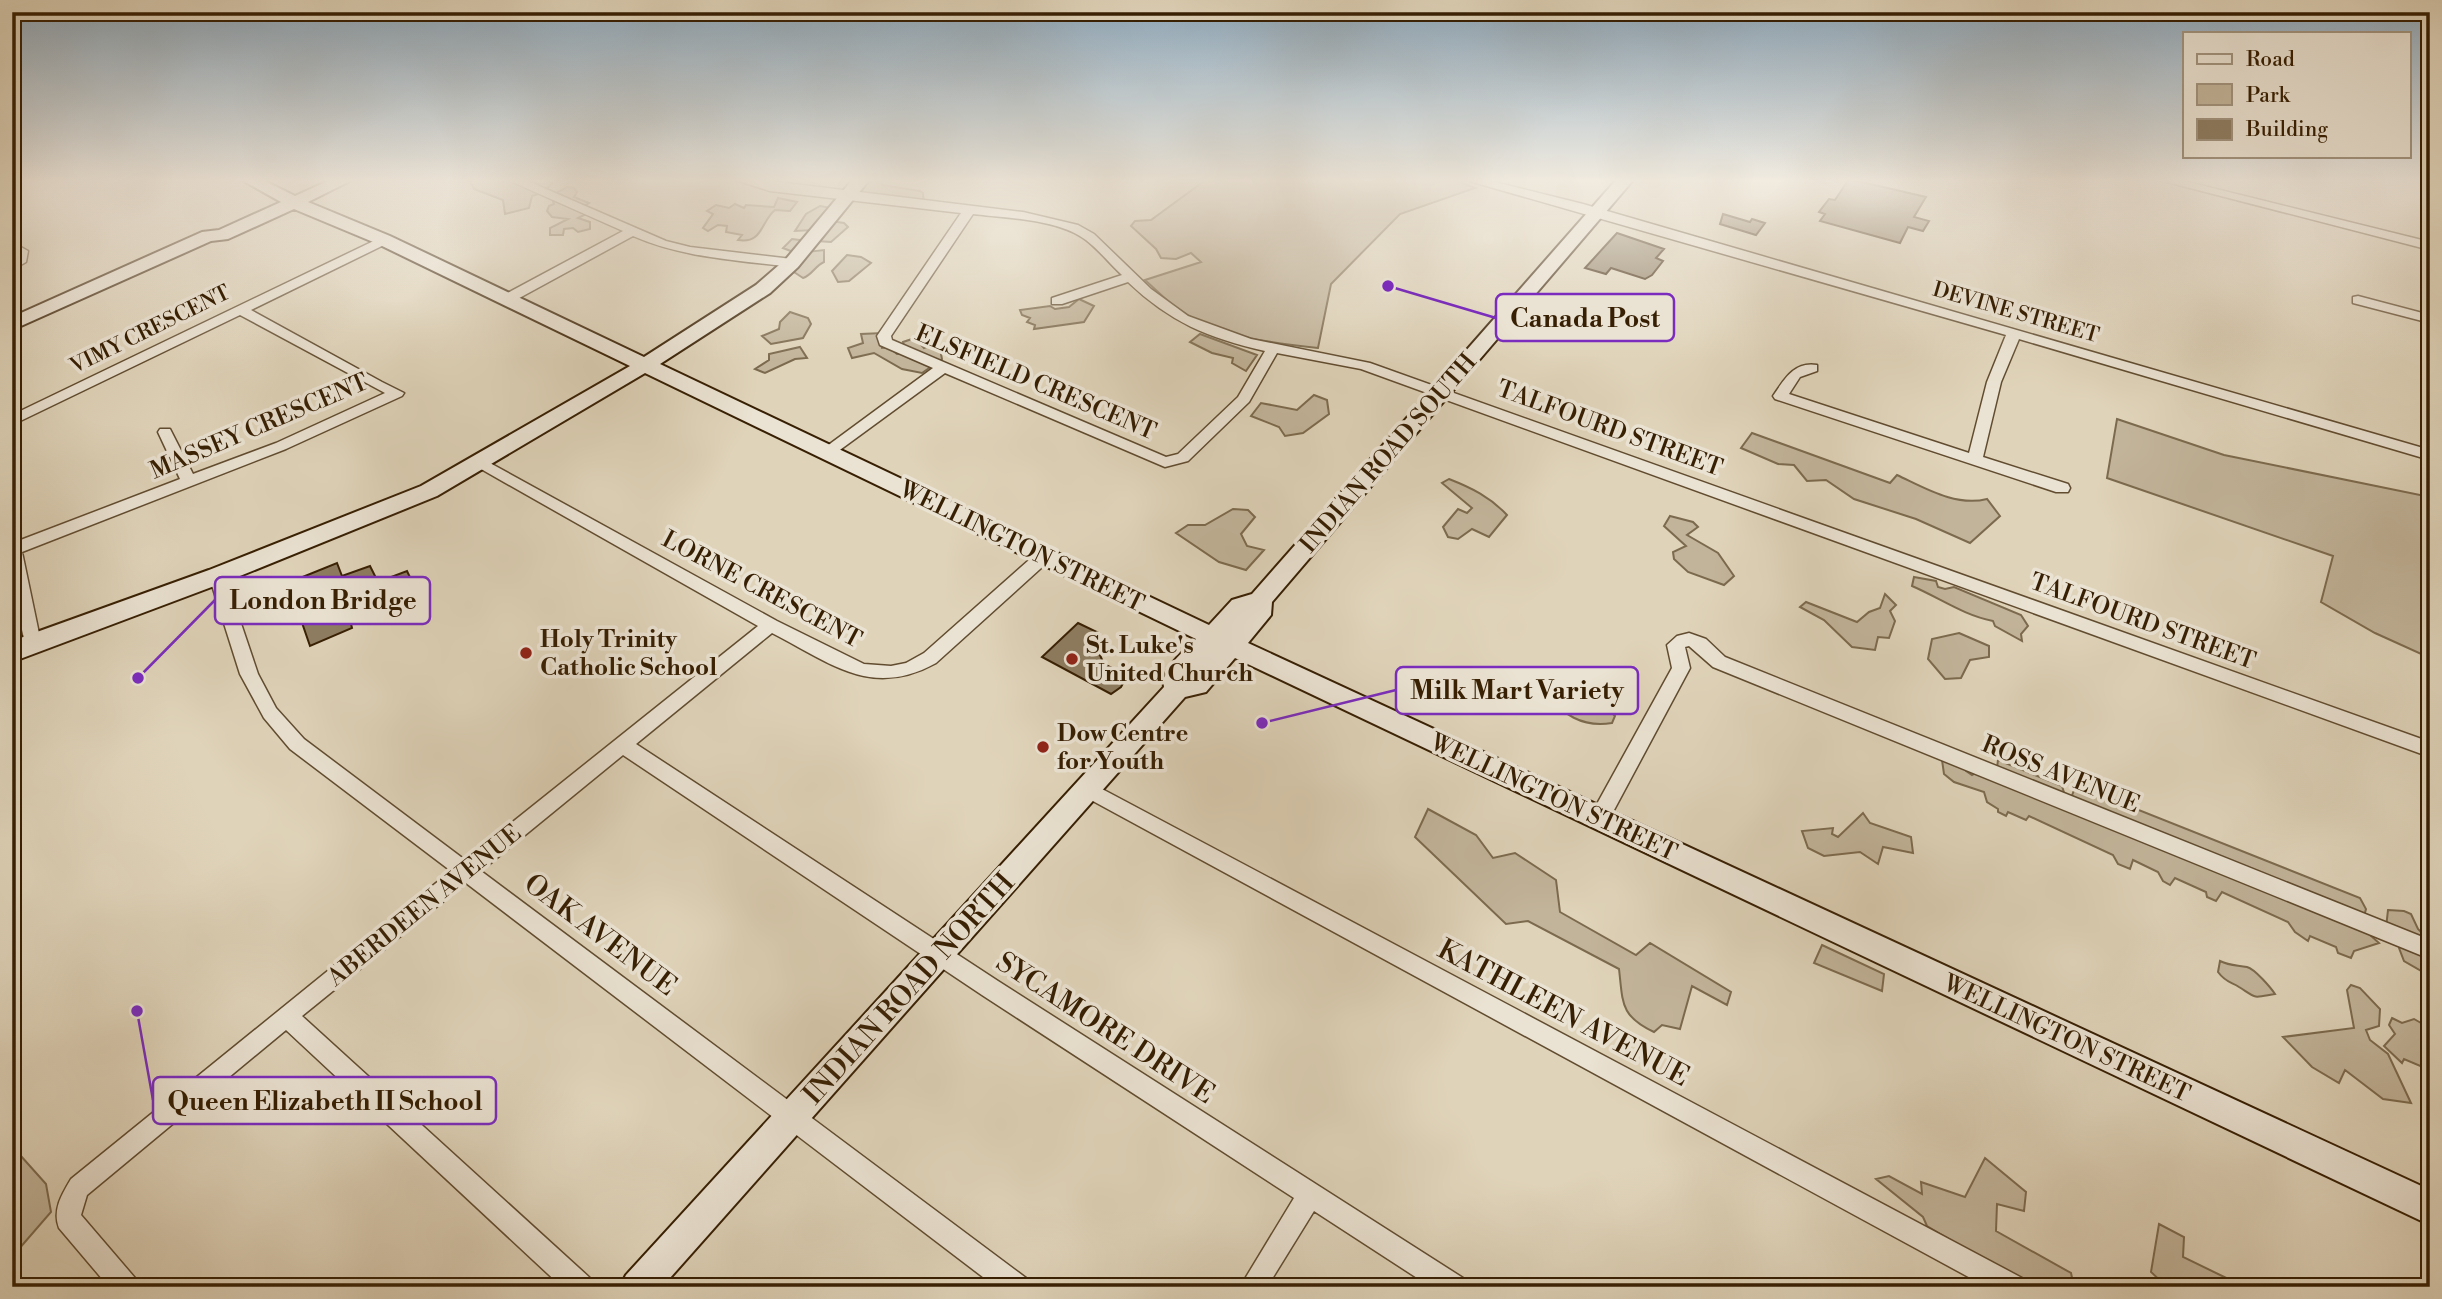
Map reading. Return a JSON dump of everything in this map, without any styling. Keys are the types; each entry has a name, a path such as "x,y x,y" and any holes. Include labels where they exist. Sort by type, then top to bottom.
{"main road":[{"path":"12,324 200,240"},
{"name":"WELLINGTON STREET","path":"384,240 1222,641 2430,1208"},
{"path":"22,648 217,576 429,491 645,365 763,289 792,264 812,240"},
{"name":"INDIAN ROAD SOUTH","path":"1222,641 1259,615 1260,600 1573,240"},
{"name":"INDIAN ROAD NORTH","path":"638,1287 1177,689 1196,685 1222,641"}],"street":[{"name":"VIMY CRESCENT","path":"12,421 384,240"},
{"path":"508,299 617,240"},
{"path":"655,240 690,251 792,264"},
{"name":"ELSFIELD CRESCENT","path":"950,240 884,336 885,342 1165,462 1183,458 1244,399 1273,348"},
{"name":"TALFOURD STREET","path":"1093,240 1185,320 1240,340 1365,366 2430,750"},
{"name":"DEVINE STREET","path":"1692,240 2430,455"},
{"path":"2404,240 2430,246"},
{"path":"12,246 22,251 21,259 12,266"},
{"path":"1057,301 1132,276"},
{"path":"2358,300 2430,319"},
{"name":"MASSEY CRESCENT","path":"13,547 281,446 397,393 377,385 241,310"},
{"path":"1975,459 1994,382 2014,333"},
{"path":"828,452 944,366"},
{"path":"1812,368 1794,374 1780,396 2062,488"},
{"path":"165,432 189,482"},
{"name":"LORNE CRESCENT","path":"479,462 771,625 861,670 891,673 910,669 930,657 1044,556"},
{"path":"13,547 22,648"},
{"name":"OAK AVENUE","path":"217,576 249,674 270,713 297,744 1017,1287"},
{"name":"ABERDEEN AVENUE","path":"126,1287 68,1219 70,1204 79,1187 286,1016 771,625"},
{"name":"ROSS AVENUE","path":"1599,819 1681,668 1675,648 1680,641 1689,639 1699,642 1719,662 2430,950"},
{"name":"SYCAMORE DRIVE","path":"623,745 1454,1287"},
{"name":"KATHLEEN AVENUE","path":"1087,789 2013,1287"},
{"path":"286,1016 580,1287"},
{"path":"1252,1287 1310,1195"}],"green space":[{"path":"791,240 807,241 807,252 824,250 824,262 803,278 791,270 801,255 783,248"},
{"path":"1146,240 1375,240 1331,284 1318,348 1243,336 1207,325 1190,316 1174,306 1145,280 1201,262 1191,253 1176,259 1161,258"},
{"path":"847,255 861,257 871,263 849,281 838,282 832,271"},
{"path":"1079,299 1094,306 1084,322 1034,329 1035,325 1027,322 1030,318 1022,315 1020,310 1050,306 1055,309 1069,307"},
{"path":"790,312 808,318 811,324 803,338 771,344 762,336 779,329 780,322"},
{"path":"883,333 880,339 882,348 889,347 897,354 906,353 903,342 915,338 924,348 931,345 940,349 942,359 922,373 902,369 874,353 852,358 848,348 863,343 861,334"},
{"path":"1200,334 1257,355 1246,371 1232,363 1233,358 1212,353 1190,342"},
{"path":"800,347 807,358 795,359 765,373 755,369 769,360 769,354"},
{"path":"1314,395 1327,400 1329,414 1303,433 1285,436 1279,427 1251,416 1261,403 1297,410"},
{"path":"2117,419 2224,455 2430,497 2430,658 2375,633 2321,602 2333,556 2107,478"},
{"path":"1752,433 1890,483 1897,475 1952,498 1975,501 1987,499 2000,516 1970,543 1916,519 1854,499 1826,480 1807,481 1794,465 1778,464 1741,448"},
{"path":"1449,479 1480,494 1507,515 1489,537 1472,529 1458,539 1448,537 1443,527 1458,509 1467,513 1472,508 1442,483"},
{"path":"1233,509 1248,510 1255,517 1241,534 1247,546 1264,550 1246,570 1219,562 1176,533 1188,525 1205,525"},
{"path":"1670,516 1693,522 1698,527 1687,535 1718,553 1734,576 1724,585 1688,572 1674,559 1673,552 1686,546 1664,526"},
{"path":"1914,577 1936,581 1938,587 1945,589 1954,587 2021,615 2028,626 2021,634 2022,641 1995,626 1993,621 1962,610 1912,586"},
{"path":"1885,594 1896,605 1890,611 1895,621 1889,638 1878,637 1875,650 1852,647 1824,620 1800,607 1806,602 1857,622 1869,612 1880,608"},
{"path":"1959,633 1989,646 1989,657 1970,660 1961,678 1945,679 1928,659 1932,639"},
{"path":"1561,684 1602,703 1615,716 1612,723 1591,723 1574,718 1543,693"},
{"path":"1942,760 1965,766 1966,771 1972,775 1979,771 1996,776 1998,760 2062,786 2068,806 2076,785 2360,898 2366,909 2361,927 2379,943 2354,951 2351,958 2338,953 2336,947 2310,936 2308,941 2295,932 2288,922 2222,892 2216,901 2207,897 2206,892 2175,878 2170,885 2163,881 2158,872 2133,860 2130,869 2118,864 2113,855 2029,816 2026,820 2008,812 2006,816 1998,812 1998,809 1987,802 1984,792 1954,782 1944,774"},
{"path":"1428,809 1476,835 1493,858 1515,853 1556,880 1560,912 1636,955 1650,943 1731,992 1727,1005 1692,986 1680,1029 1662,1025 1654,1032 1643,1026 1625,1007 1619,969 1528,921 1506,924 1415,837"},
{"path":"1863,813 1870,823 1911,837 1913,853 1883,847 1878,864 1860,852 1824,856 1808,848 1802,831 1833,828 1832,834 1838,837"},
{"path":"2388,910 2411,914 2418,929 2426,937 2430,931 2430,976 2404,961 2399,948 2403,938 2386,928"},
{"path":"1822,945 1884,974 1882,991 1814,963"},
{"path":"2220,961 2250,968 2275,994 2253,996 2226,980 2218,972"},
{"path":"2351,985 2360,988 2380,1009 2379,1026 2366,1030 2370,1040 2388,1054 2411,1103 2383,1099 2345,1070 2339,1083 2312,1067 2283,1037 2354,1028 2347,990"},
{"path":"2392,1018 2402,1023 2414,1019 2421,1023 2421,1060 2428,1063 2425,1068 2404,1059 2402,1063 2384,1046 2395,1034 2389,1025"},
{"path":"12,1146 46,1184 51,1212 12,1257"},
{"path":"1985,1158 2026,1192 2024,1211 1997,1204 1996,1231 2071,1273 2074,1287 2029,1287 1927,1226 1923,1217 1876,1179 1889,1176 1922,1194 1921,1182 1965,1197"},
{"path":"2159,1224 2184,1237 2183,1257 2245,1287 2167,1287 2151,1272"}],"building":[{"path":"1611,240 1636,240 1664,249 1656,258 1663,261 1652,275 1645,279 1611,268 1606,274 1585,268"},
{"path":"337,563 342,576 370,566 378,582 407,571 416,590 349,616 352,628 310,646 300,617 295,618 286,600 308,591 300,578"},
{"name":"St. Luke's United Church","path":"1078,623 1099,633 1088,645 1099,653 1104,664 1127,676 1121,687 1111,694 1042,657"}],"place":[{"name":"Canada Post","path":"1388,286"},
{"name":"Holy Trinity Catholic School","path":"526,653"},
{"name":"St. Luke's United Church","path":"1072,659"},
{"name":"London Bridge","path":"138,678"},
{"name":"Milk Mart Variety","path":"1262,723"},
{"name":"Dow Centre for Youth","path":"1043,747"},
{"name":"Queen Elizabeth II School","path":"137,1011"}]}
